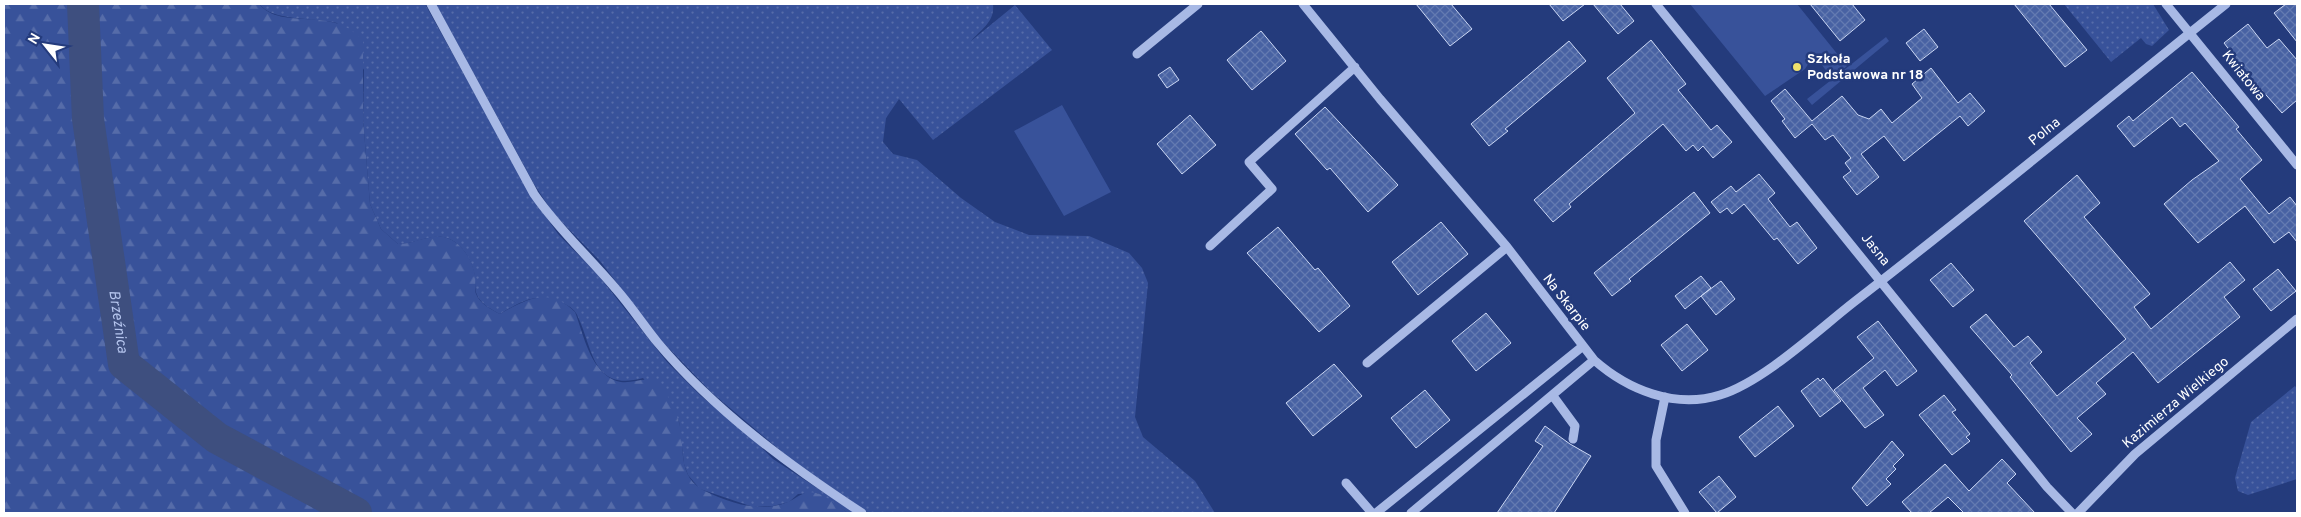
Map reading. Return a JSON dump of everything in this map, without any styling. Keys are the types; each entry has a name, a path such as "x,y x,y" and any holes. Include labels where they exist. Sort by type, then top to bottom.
{"street":[{"path":"431,4 534,194 552,220 618,291 659,344 709,395 787,462 862,513"},
{"path":"1136,54 1198,4"},
{"name":"Na Skarpie","path":"1303,4 1380,99 1507,247 1594,360 1611,375 1631,386 1665,397 1704,398 1739,388 1759,376 1882,281"},
{"name":"Jasna","path":"1656,4 2048,487 2072,513"},
{"name":"Kwiatowa","path":"2166,4 2297,165"},
{"name":"Polna","path":"1882,281 2226,4"},
{"path":"1210,246 1272,189 1249,162 1355,67"},
{"path":"1367,363 1507,247"},
{"name":"Kazimierza Wielkiego","path":"2078,513 2135,454 2297,319"},
{"path":"1346,483 1374,513 1583,346"},
{"path":"1412,513 1594,360"},
{"path":"1553,396 1575,426 1573,439"},
{"path":"1665,397 1656,440 1656,466 1685,513"}],"green space":[{"path":"4,4 259,4 269,12 281,16 323,20 351,30 363,41 363,119 370,204 381,229 398,244 438,236 456,242 465,252 471,263 475,275 475,290 478,298 500,314 519,304 538,298 547,297 566,304 575,312 591,355 600,370 618,381 627,382 644,379 652,380 661,386 669,398 678,419 686,469 690,478 697,486 727,500 758,507 778,505 804,493 811,492 820,494 848,513 4,513"},
{"path":"259,4 425,4 532,197 558,234 598,275 667,362 701,396 755,441 773,459 855,513 848,513 817,493 798,494 789,502 773,506 753,507 700,489 688,475 684,464 679,421 643,378 626,381 613,379 603,372 596,363 582,325 572,309 557,301 534,298 500,314 487,306 477,295 474,272 470,261 459,245 443,237 426,238 398,244 381,229 370,204 363,119 364,70 337,23 274,14"},
{"path":"436,4 993,4 990,20 971,41 1015,5 1052,50 933,140 899,99 886,118 883,142 893,154 917,160 961,198 995,222 1029,235 1089,236 1129,253 1142,268 1148,283 1135,417 1143,437 1195,481 1215,513 869,513 794,462 711,392 662,341 600,261 553,213 534,184"},
{"path":"1690,4 1797,4 1847,66 1832,78 1814,55 1805,69 1765,96"},
{"path":"2064,4 2153,4 2169,30 2152,46 2146,44 2141,38 2111,62"},
{"path":"1886,37 1889,41 1812,105 1807,99"},
{"path":"1062,105 1111,192 1064,216 1014,131"},
{"path":"2295,386 2297,389 2297,479 2248,495 2238,491 2235,478 2251,422"}],"building":[{"path":"1416,4 1451,4 1472,29 1450,46"},
{"path":"1549,4 1585,4 1563,21"},
{"path":"1593,4 1620,4 1634,21 1618,34"},
{"path":"1810,4 1852,4 1865,20 1840,41"},
{"path":"2014,4 2049,4 2087,50 2065,67"},
{"path":"2286,4 2297,4 2297,42 2274,13"},
{"path":"2248,24 2267,48 2279,39 2297,60 2297,100 2282,113 2252,79 2250,81 2224,43"},
{"path":"1924,29 1938,47 1920,61 1906,43"},
{"path":"1261,31 1286,61 1252,90 1227,60"},
{"path":"1651,40 1686,84 1678,90 1711,130 1717,125 1732,142 1713,158 1703,146 1698,151 1693,145 1686,151 1663,124 1569,204 1571,207 1553,222 1534,200 1635,113 1607,78"},
{"path":"1569,41 1586,61 1505,129 1508,131 1489,146 1471,124"},
{"path":"1170,67 1179,80 1167,88 1158,75"},
{"path":"1931,68 1958,103 1970,93 1985,111 1968,126 1960,116 1904,161 1884,136 1861,154 1879,177 1857,195 1843,177 1851,171 1845,163 1851,158 1833,135 1825,140 1812,124 1795,138 1782,121 1785,119 1771,101 1785,89 1812,121 1842,96 1858,115 1869,119 1881,109 1892,123 1922,98 1912,84"},
{"path":"2192,72 2239,127 2236,129 2262,160 2240,179 2269,214 2290,197 2297,206 2297,242 2289,232 2274,243 2245,206 2198,243 2164,204 2192,180 2219,161 2185,123 2180,127 2172,117 2134,147 2117,126 2129,116 2133,121"},
{"path":"1325,107 1398,185 1368,212 1330,168 1327,170 1295,134"},
{"path":"1190,115 1216,145 1182,174 1157,144"},
{"path":"1759,174 1775,193 1768,199 1790,227 1797,222 1817,248 1798,264 1777,238 1774,240 1744,204 1732,214 1727,208 1720,213 1711,202 1731,186 1736,192"},
{"path":"2077,175 2100,203 2084,217 2150,294 2134,307 2151,329 2230,262 2245,280 2224,297 2240,317 2158,383 2133,352 2096,383 2106,394 2077,418 2092,434 2071,452 2010,377 2012,375 1970,327 1986,314 2014,347 2028,336 2042,352 2030,363 2057,396 2126,339 2024,221"},
{"path":"1694,192 1710,213 1629,279 1631,281 1612,296 1594,273"},
{"path":"1441,222 1468,254 1418,295 1392,262"},
{"path":"1278,227 1315,270 1318,268 1350,306 1319,332 1247,253"},
{"path":"1951,263 1974,290 1953,307 1930,280"},
{"path":"2278,269 2296,291 2271,311 2253,289"},
{"path":"1701,276 1711,288 1685,309 1675,296"},
{"path":"1721,281 1735,299 1716,315 1701,296"},
{"path":"1486,313 1511,343 1476,371 1452,341"},
{"path":"1878,321 1917,371 1897,386 1885,370 1863,388 1884,415 1865,428 1834,390 1874,358 1857,337"},
{"path":"1687,324 1708,350 1682,371 1661,345"},
{"path":"1334,364 1362,396 1313,436 1286,403"},
{"path":"1818,378 1820,381 1823,378 1841,401 1820,417 1801,391"},
{"path":"1425,390 1450,420 1416,448 1391,418"},
{"path":"1944,395 1956,410 1952,412 1970,434 1966,437 1970,441 1952,455 1919,415"},
{"path":"1778,406 1794,426 1755,457 1739,437"},
{"path":"1545,426 1591,456 1554,513 1497,513 1543,446 1535,441"},
{"path":"1892,441 1904,455 1893,466 1896,469 1886,479 1891,484 1867,506 1852,488"},
{"path":"2002,459 2016,474 2007,483 2035,513 1964,513 1948,497 1929,513 1912,513 1902,502 1945,464 1969,491"},
{"path":"1719,476 1736,497 1717,513 1699,492"}],"waterway":[{"name":"Brzeźnica","path":"83,4 88,119 124,364 217,438 356,513"}],"place":[{"name":"Szkoła Podstawowa nr 18","path":"1797,67"}]}
